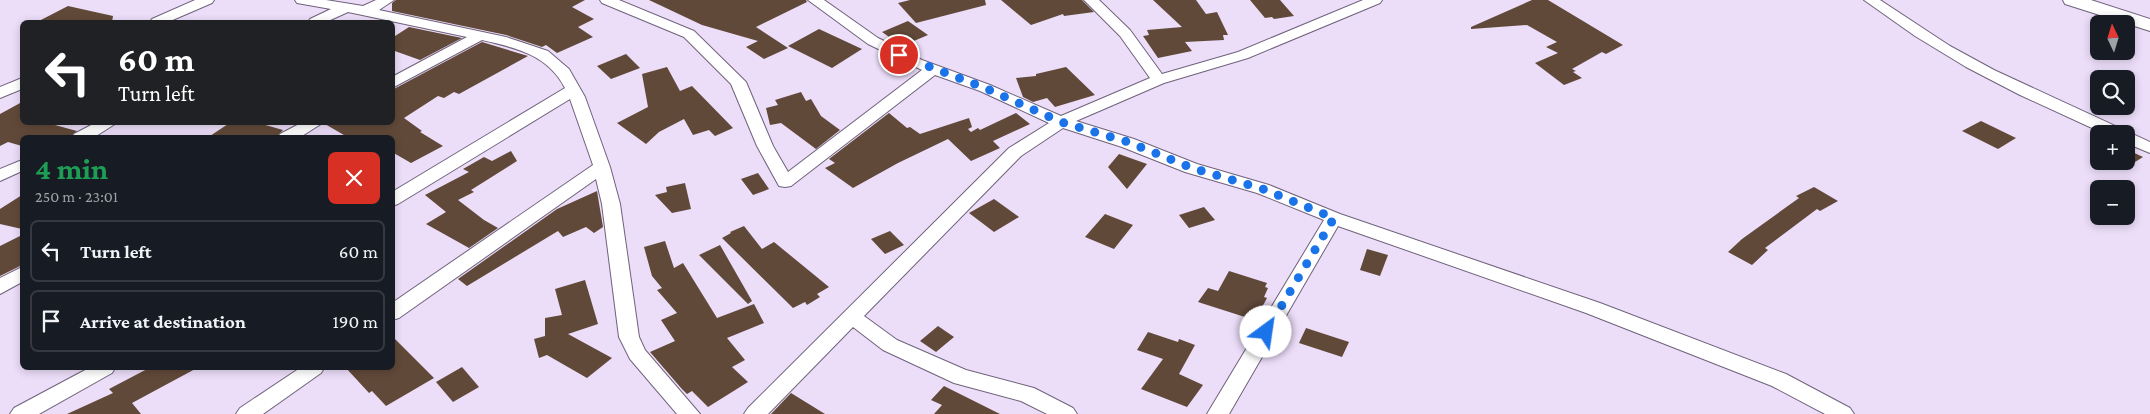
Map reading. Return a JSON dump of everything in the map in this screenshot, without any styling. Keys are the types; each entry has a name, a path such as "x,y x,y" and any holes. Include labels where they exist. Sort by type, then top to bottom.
{"main road":[{"path":"2072,0 2150,25"}],"street":[{"path":"162,20 207,0"},
{"path":"302,0 480,35 543,54 564,72 573,90 602,167 611,204 629,337 637,354 689,414"},
{"path":"365,11 387,0"},
{"path":"607,0 689,34 738,82 765,146 785,182 933,69"},
{"path":"815,0 873,41 894,53 985,88 1061,122 1128,142 1192,168 1263,189 1334,218 1593,308 1779,380 1843,414"},
{"path":"1092,0 1125,33 1159,80"},
{"path":"755,414 1015,152 1061,122 1159,80 1244,55 1342,6 1375,0"},
{"path":"1871,0 1933,42 1972,64 2025,92 2099,125"},
{"path":"319,20 346,8"},
{"path":"395,82 480,35"},
{"path":"0,93 20,84"},
{"path":"395,198 573,90"},
{"path":"86,135 104,125"},
{"path":"292,135 310,125"},
{"path":"2135,141 2150,148"},
{"path":"0,176 20,167"},
{"path":"395,311 602,167"},
{"path":"1218,414 1334,218"},
{"path":"0,287 20,275"},
{"path":"852,316 890,345 961,377 1027,394 1066,414"},
{"path":"21,414 101,370"},
{"path":"247,414 311,370"}],"building":[{"path":"396,0 585,0 572,7 594,19 578,27 593,37 557,53 546,45 542,47 506,35 392,11 392,3"},
{"path":"649,0 806,0 807,2 756,27 788,48 764,59 746,47 758,41 702,25"},
{"path":"910,0 985,0 986,5 916,23 898,3"},
{"path":"1001,0 1082,0 1094,12 1064,16 1063,14 1031,25"},
{"path":"1153,0 1196,0 1206,14 1217,12 1228,35 1223,35 1224,40 1185,42 1192,51 1158,58 1143,36 1149,35 1147,30 1182,27"},
{"path":"1250,0 1280,0 1294,16 1274,19 1272,17 1265,18"},
{"path":"1532,0 1548,0 1623,45 1606,54 1602,52 1572,69 1576,71 1573,72 1582,78 1564,85 1535,63 1558,53 1546,47 1557,42 1527,25 1471,29 1471,27"},
{"path":"68,6 113,16 112,20 41,20"},
{"path":"908,21 928,35 902,46 882,32"},
{"path":"409,27 462,38 420,60 395,51 395,36"},
{"path":"819,29 862,49 832,68 788,46"},
{"path":"482,42 528,56 459,94 454,92 444,98 438,96 404,118 422,131 420,132 443,146 411,163 395,154 395,135 344,135 327,125 395,125 395,88"},
{"path":"626,54 640,68 611,79 597,66"},
{"path":"667,67 680,91 692,86 733,128 715,136 709,130 693,135 684,119 659,132 646,144 617,123 648,107 642,74"},
{"path":"1066,67 1095,95 1055,107 1047,98 1033,102 1023,97 1016,78 1036,76 1036,74"},
{"path":"801,92 806,101 811,99 821,116 840,130 816,149 781,123 770,125 766,108 778,105 775,100"},
{"path":"20,103 20,125 55,125 77,131 73,135 20,135 20,145 8,142 0,146 0,114"},
{"path":"889,113 907,128 910,127 920,134 969,118 972,127 968,129 971,132 978,128 980,130 1016,113 1030,124 993,141 1000,148 971,161 948,139 898,163 853,188 825,168 835,163 829,159"},
{"path":"1981,121 2016,138 1998,149 1962,131"},
{"path":"226,125 266,125 283,130 279,135 212,135"},
{"path":"511,151 517,161 471,190 474,192 458,200 498,228 469,248 426,224 446,212 425,195 469,172 463,169 484,157 492,161"},
{"path":"2135,153 2143,157 2135,162"},
{"path":"1119,154 1147,164 1127,189 1108,167"},
{"path":"758,173 769,189 753,195 741,179"},
{"path":"685,183 691,209 672,213 655,195 667,192 666,187"},
{"path":"1814,187 1838,201 1820,211 1817,209 1765,248 1768,250 1752,265 1728,252 1742,239 1799,198 1796,196"},
{"path":"597,191 603,227 594,233 586,227 563,237 558,231 467,286 458,279 557,209"},
{"path":"20,196 20,229 0,224 0,209"},
{"path":"994,199 1019,217 994,232 969,213"},
{"path":"1204,207 1215,220 1189,228 1179,215"},
{"path":"1105,214 1133,225 1114,249 1085,237"},
{"path":"744,226 762,249 774,242 829,287 817,294 820,297 807,305 805,302 793,308 722,238"},
{"path":"890,231 904,245 885,254 871,239"},
{"path":"20,236 20,266 0,276 0,246"},
{"path":"665,241 674,268 683,263 717,318 754,304 764,323 727,338 745,360 732,367 748,382 708,407 692,391 687,394 650,352 675,341 661,320 677,313 657,290 662,288 652,276 644,247"},
{"path":"720,245 752,301 748,304 699,255"},
{"path":"1367,249 1388,255 1380,276 1360,270"},
{"path":"1229,271 1267,283 1265,287 1268,288 1264,297 1267,298 1260,311 1253,309 1248,318 1198,302 1208,288 1218,291"},
{"path":"585,280 598,324 568,334 612,358 587,378 547,355 539,358 534,339 545,336 545,318 562,315 555,289"},
{"path":"938,326 954,337 936,352 920,341"},
{"path":"1306,328 1349,342 1342,357 1299,343"},
{"path":"1148,332 1178,342 1179,339 1195,345 1179,374 1203,385 1187,407 1141,389 1163,359 1137,350"},
{"path":"395,339 434,378 386,406 372,391 369,393 348,370 395,370"},
{"path":"462,367 479,387 453,402 436,382"},
{"path":"145,370 193,370 132,403 141,414 67,414 113,393 109,389"},
{"path":"944,386 1000,414 934,414 942,405 931,400"},
{"path":"791,393 825,414 771,414"}],"route":[{"path":"899,55 916,64 985,88 1061,122 1128,142 1192,168 1263,189 1334,218 1266,332"}]}
